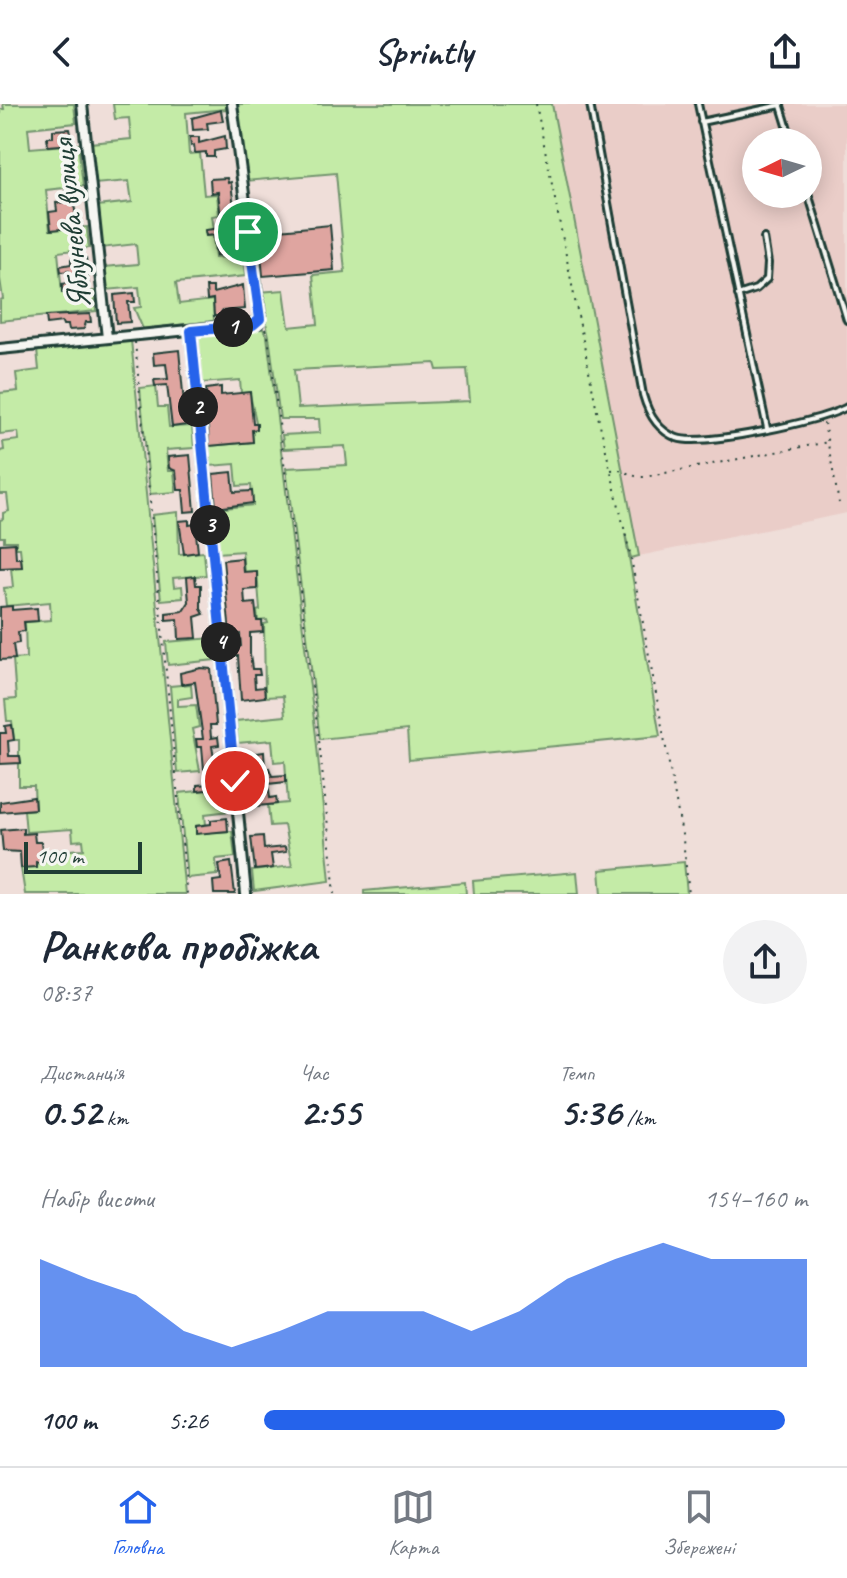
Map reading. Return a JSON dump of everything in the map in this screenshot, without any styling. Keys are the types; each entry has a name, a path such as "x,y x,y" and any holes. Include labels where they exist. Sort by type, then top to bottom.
{"street":[{"name":"Яблунева вулиця","path":"82,104 107,338"},
{"path":"0,349 258,323 260,314 232,104"},
{"path":"191,331 246,894"}],"lane":[{"path":"590,104 643,395 651,415 673,436 694,441 823,417 847,407"},
{"path":"698,104 767,428"},
{"path":"701,122 781,105 788,128"},
{"path":"813,208 847,320"},
{"path":"738,295 756,289 767,279 764,238"}],"path":[{"path":"536,104 681,831 689,894"},
{"path":"258,323 268,336 319,740 335,894"},
{"path":"134,336 187,894"},
{"path":"823,417 839,503"},
{"path":"611,470 623,470 634,477 644,477 828,442"}],"shaded area":[{"path":"552,104 847,104 847,513 639,556"}],"green space":[{"path":"3,104 74,104 76,123 28,128 30,148 78,144 83,186 46,190 50,230 87,227 89,248 58,252 62,293 94,291 96,311 0,321 0,300 3,299 0,279 0,109 4,109"},
{"path":"113,104 226,104 226,109 186,113 189,154 200,153 204,195 217,194 219,215 212,216 214,229 205,231 206,236 213,236 215,258 244,256 246,276 176,283 179,304 213,300 214,321 143,329 134,308 141,307 139,287 106,290 104,267 138,264 136,244 101,248 97,206 132,202 129,181 94,184 90,143 131,139 129,118 115,119"},
{"path":"235,104 552,104 639,556 631,558 625,534 660,736 409,760 407,730 320,739 286,468 347,465 345,446 284,449 282,435 320,433 319,419 280,419 269,336 259,292 284,290 289,327 318,324 313,275 345,272 336,173 245,181","holes":["435,363 437,370 467,369 470,401 298,408 294,370"]},
{"path":"263,329 267,336 316,736 330,881 254,891 252,871 292,866 284,825 270,826 268,805 288,803 285,761 274,762 272,740 238,743 236,721 285,716 283,696 265,697 264,624 268,623 267,620 258,621 257,571 244,572 242,551 218,553 214,509 253,505 251,485 237,486 235,464 210,466 208,446 253,442 252,430 257,429 250,392 241,393 240,380 201,383 197,334"},
{"path":"131,340 185,894 25,894 21,868 43,862 43,852 84,849 83,840 73,841 72,829 26,832 24,810 35,809 34,786 19,786 19,740 14,740 12,721 7,721 5,700 16,699 13,659 26,658 25,622 51,620 50,602 6,606 4,588 13,587 11,568 22,566 16,541 4,541 4,537 0,537 0,520 3,513 9,511 7,494 0,494 0,451 4,450 3,442 19,440 18,432 0,434 0,393 18,391 16,373 39,370 37,350"},
{"path":"156,386 158,407 167,407 169,427 192,426 194,448 166,450 168,471 174,471 176,492 150,494 140,388"},
{"path":"178,512 179,554 204,552 206,575 173,578 174,587 182,586 183,598 161,600 152,515"},
{"path":"213,638 215,660 168,665 166,642"},
{"path":"191,684 192,697 178,699 178,706 196,705 199,727 192,729 200,771 177,773 170,686"},
{"path":"228,788 230,811 205,814 206,825 196,826 196,833 232,831 235,857 216,859 217,875 187,878 179,793"},
{"path":"684,862 687,894 602,894 600,870"},
{"path":"577,872 579,894 474,894 473,881"},
{"path":"465,882 466,894 364,894 364,891"}],"building":[{"path":"221,110 223,121 207,123 208,129 193,130 192,118"},
{"path":"70,129 73,144 48,146 47,137 53,137 53,130"},
{"path":"225,136 226,149 214,151 214,157 206,157 206,152 195,153 194,145 191,146 190,137 199,137 199,143"},
{"path":"227,178 228,183 231,182 239,251 216,256 214,235 206,236 205,230 222,228 218,192 211,193 210,179"},
{"path":"79,190 80,202 74,202 76,219 81,218 82,227 51,230 49,212 57,211 56,203 66,202 65,191"},
{"path":"330,225 334,270 263,276 259,232"},
{"path":"86,258 89,290 62,293 62,284 70,283 69,271 61,272 60,266 71,264 71,259"},
{"path":"243,285 245,309 222,311 223,316 214,316 213,299 207,300 206,287 213,287 213,293"},
{"path":"134,293 135,302 128,302 130,322 116,323 114,295"},
{"path":"90,314 91,322 86,322 84,329 69,330 68,325 62,322 47,324 46,316"},
{"path":"179,350 186,425 172,427 167,385 155,386 154,380 168,379 166,364 154,365 153,353"},
{"path":"221,387 221,395 250,392 253,423 257,423 257,429 252,430 253,442 209,446 206,389"},
{"path":"190,455 195,511 185,512 183,490 178,490 176,471 169,468 168,457"},
{"path":"232,472 234,492 252,491 253,503 216,508 213,474"},
{"path":"189,520 189,525 195,524 198,552 184,554 179,521"},
{"path":"15,543 16,558 21,558 22,567 0,568 0,544"},
{"path":"242,558 243,572 257,571 257,589 244,590 245,604 255,603 257,621 262,621 263,632 250,633 250,655 252,669 259,669 260,675 254,675 255,688 264,687 265,697 241,700 238,656 233,656 232,647 241,646 240,634 230,635 223,560"},
{"path":"195,576 196,585 201,585 201,609 204,614 195,617 197,638 179,639 178,619 166,620 166,613 183,611 189,602 187,577"},
{"path":"12,606 12,610 37,608 38,621 24,622 25,631 18,632 19,643 13,644 15,659 0,660 0,607"},
{"path":"211,669 216,725 210,725 211,738 218,737 219,745 212,746 214,758 220,757 224,788 197,791 197,785 210,784 209,769 204,769 202,747 197,747 196,739 203,739 195,682 181,684 180,673"},
{"path":"12,725 14,740 8,741 9,756 20,756 21,763 0,764 0,733 6,733 5,726"},
{"path":"264,752 265,769 269,768 272,776 286,775 286,782 268,784 270,798 276,797 277,804 248,807 250,754"},
{"path":"34,797 35,809 0,812 0,802"},
{"path":"227,818 228,831 196,834 196,826"},
{"path":"23,828 23,834 34,833 35,842 41,842 44,862 36,862 36,867 21,868 20,852 3,851 1,830"},
{"path":"263,836 264,849 285,847 286,852 271,854 273,868 255,870 251,837"},
{"path":"231,862 235,894 214,894 213,881 221,880 219,864"}],"route":[{"path":"235,781 191,331 256,325 260,319 248,232"}]}
